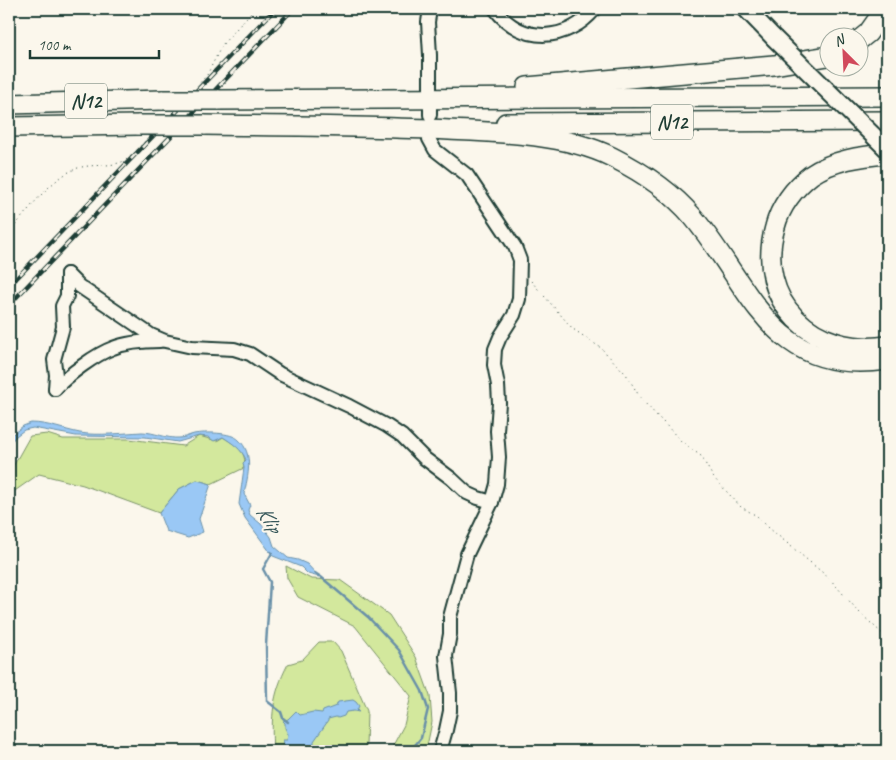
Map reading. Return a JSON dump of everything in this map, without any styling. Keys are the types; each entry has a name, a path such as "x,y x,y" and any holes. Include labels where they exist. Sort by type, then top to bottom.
{"highway":[{"path":"868,33 885,9"},
{"path":"367,99 531,87 774,65 818,58"},
{"name":"N12","path":"9,104 163,100 887,96"},
{"name":"N12","path":"9,127 887,121"},
{"path":"357,126 502,132 582,145 610,156 644,174 665,190 692,216 754,305 771,325 789,341 805,351 836,360 863,362 887,360"},
{"path":"887,154 842,161 820,170 806,180 793,192 779,216 770,252 772,272 780,295 794,316 806,328 836,344 862,348 887,346"}],"main road":[{"path":"746,9 887,149"}],"street":[{"path":"430,9 428,22 430,89"},
{"path":"495,9 514,27 526,33 541,35 569,30 586,19 595,9"},
{"path":"429,139 436,150 467,175 516,247 520,265 519,299 514,314 500,337 494,365 498,385 499,456 497,484 492,502 467,554 450,617 450,634 446,656 450,711 440,751"},
{"path":"164,341 151,335 79,286 67,274 67,296 62,306 63,327 54,360 55,389 81,367 112,348 144,341 164,341 192,347 234,349 250,354 280,374 349,406 394,431 467,493 492,502"}],"path":[{"path":"520,265 542,294 573,328 601,348 626,374 641,399 683,443 701,456 713,477 741,508 757,516 829,578 859,612 887,638"}],"green space":[{"path":"47,434 63,439 129,439 183,446 199,436 217,441 223,437 240,449 245,462 244,468 211,484 197,480 179,489 159,513 83,485 39,474 9,495 9,471 30,436"},
{"path":"286,566 311,579 340,580 389,615 416,657 430,696 432,722 426,751 390,751 404,725 411,696 355,626 298,597 287,578"},
{"path":"319,642 333,642 341,651 367,711 366,747 364,751 273,751 272,727 274,706 283,675 288,664 302,660"}],"water":[{"path":"31,423 44,424 87,434 142,432 183,438 194,434 211,433 235,437 247,452 249,466 244,494 250,505 248,510 250,515 261,524 271,537 274,546 288,558 307,564 319,577 308,574 301,567 273,556 245,518 239,504 243,463 246,460 239,449 223,437 214,441 208,437 199,436 178,442 145,437 76,436 33,428 24,430 9,444 9,437 23,426"},
{"path":"197,480 211,484 199,519 203,532 188,538 166,531 159,513 179,489"},
{"path":"353,700 359,706 357,710 359,712 346,712 344,716 328,719 314,741 314,746 285,751 283,740 287,740 288,734 283,721 296,711 300,715 313,712 322,713 336,706 338,702"}],"waterway":[{"path":"271,552 263,569 270,582 266,645 267,701 281,712 283,718 288,722"},
{"name":"Klip","path":"315,573 368,617 399,650 422,691 428,709 421,738 410,751"},
{"path":"266,751 278,751"}],"railway":[{"path":"9,286 275,9"},
{"path":"9,305 293,9"}]}
